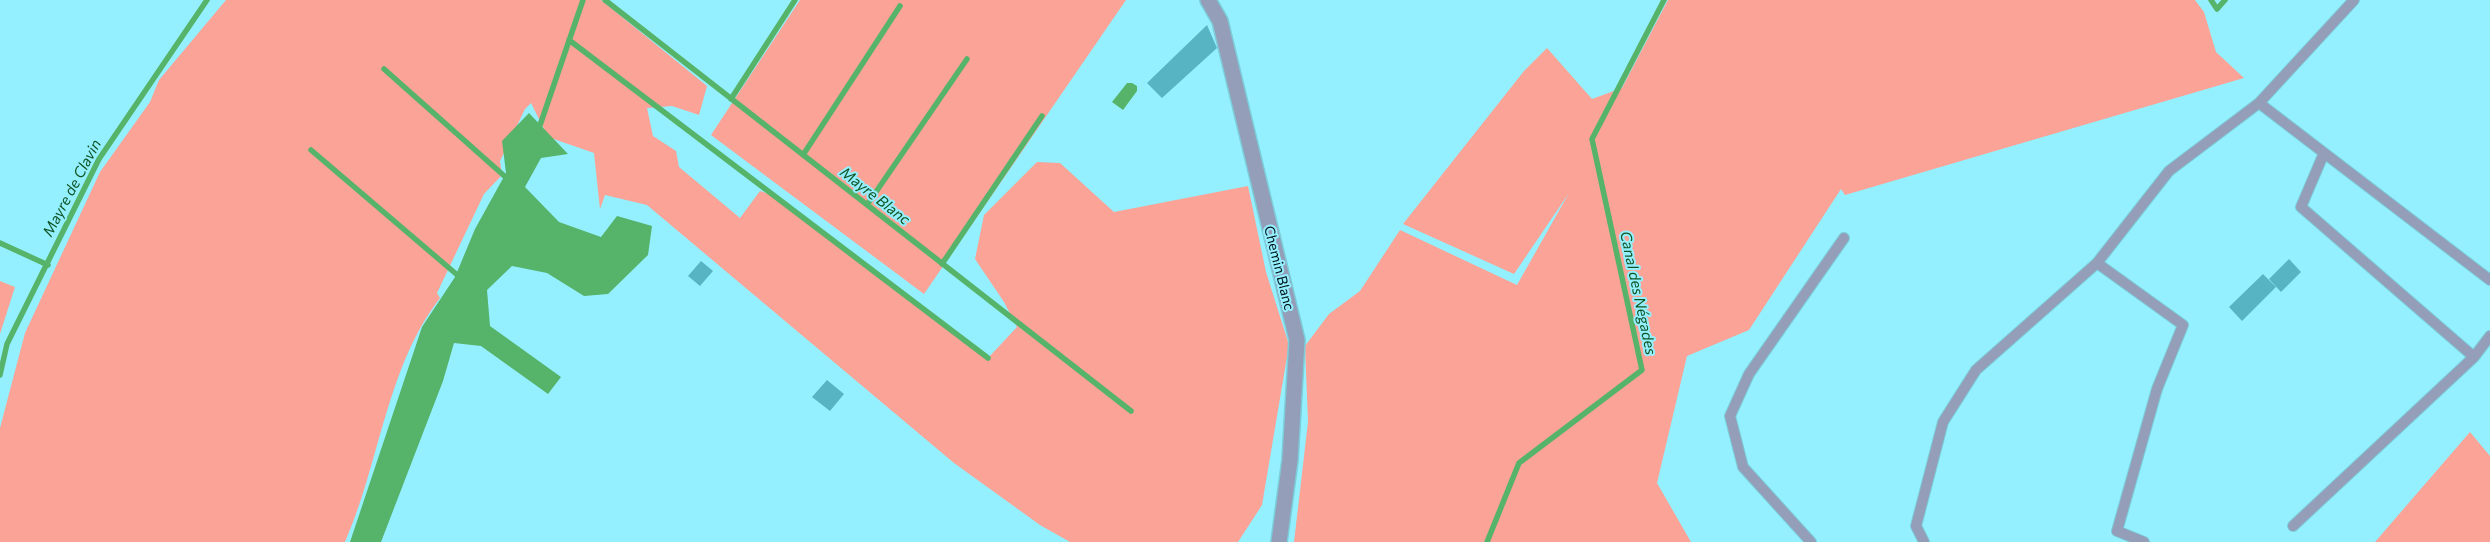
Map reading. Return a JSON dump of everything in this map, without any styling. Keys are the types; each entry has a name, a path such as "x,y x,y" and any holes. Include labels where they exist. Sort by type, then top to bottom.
{"street":[{"name":"Chemin Blanc","path":"1208,0 1220,21 1297,340 1290,460 1279,542"}],"lane":[{"path":"1924,542 1916,526 1944,422 1976,370 2097,263 2169,172 2259,103 2354,0"},
{"path":"2259,103 2490,280"},
{"path":"2324,153 2301,207 2474,357"},
{"path":"1811,542 1743,467 1730,416 1749,374 1844,238"},
{"path":"2097,263 2182,325 2157,389 2116,531 2144,542"},
{"path":"2293,526 2474,357 2490,336"}],"shaded area":[{"path":"226,0 601,0 707,86 699,115 672,106 647,108 653,136 676,151 679,167 740,218 760,191 778,197 988,358 1017,327 1004,302 975,259 984,215 1037,162 1060,163 1114,212 1248,186 1266,272 1289,345 1262,505 1238,542 1070,542 1040,525 954,463 647,205 605,195 600,209 594,153 548,137 531,103 525,109 500,161 502,175 484,194 437,293 440,298 422,325 407,355 395,385 357,512 345,542 0,542 0,428 25,333 100,172 150,102 159,80"},
{"path":"800,0 1126,0 924,294 711,135"},
{"path":"1668,0 2195,0 2204,12 2216,52 2244,78 1845,195 1841,189 1749,330 1687,356 1657,483 1691,542 1294,542 1308,422 1305,346 1329,314 1360,291 1400,230 1517,285 1569,193 1514,274 1403,224 1524,71 1547,48 1592,99 1622,88"},
{"path":"1127,83 1137,86 1137,91 1123,110 1112,102"},
{"path":"529,113 568,154 541,158 525,187 559,222 601,237 617,216 652,226 648,255 608,294 584,296 547,273 512,266 487,290 490,326 561,377 548,394 481,346 454,343 443,381 381,542 350,542 422,327 455,277 475,229 506,173 502,141"},
{"path":"0,281 15,287 0,334"},
{"path":"2470,432 2490,456 2490,542 2375,542"}],"building":[{"path":"1207,25 1217,48 1162,98 1147,83"},
{"path":"2289,259 2301,272 2281,292 2269,279"},
{"path":"701,261 713,271 700,286 688,276"},
{"path":"2263,274 2276,287 2242,321 2229,307"},
{"path":"827,380 844,394 830,411 812,397"}],"waterway":[{"name":"Mayre de Clavin","path":"0,375 7,344 99,159 207,0"},
{"path":"538,131 583,0"},
{"name":"Mayre Blanc","path":"605,0 1131,411"},
{"path":"731,99 795,0"},
{"name":"Canal des Négades","path":"1487,542 1519,463 1642,370 1592,139 1664,0"},
{"name":"Canal des Négades","path":"2211,0 2217,9 2225,0"},
{"path":"803,155 900,6"},
{"path":"569,40 988,358"},
{"path":"867,205 967,59"},
{"path":"384,69 510,181"},
{"path":"942,264 1042,116"},
{"path":"311,150 462,279"},
{"path":"0,243 48,265"}]}
